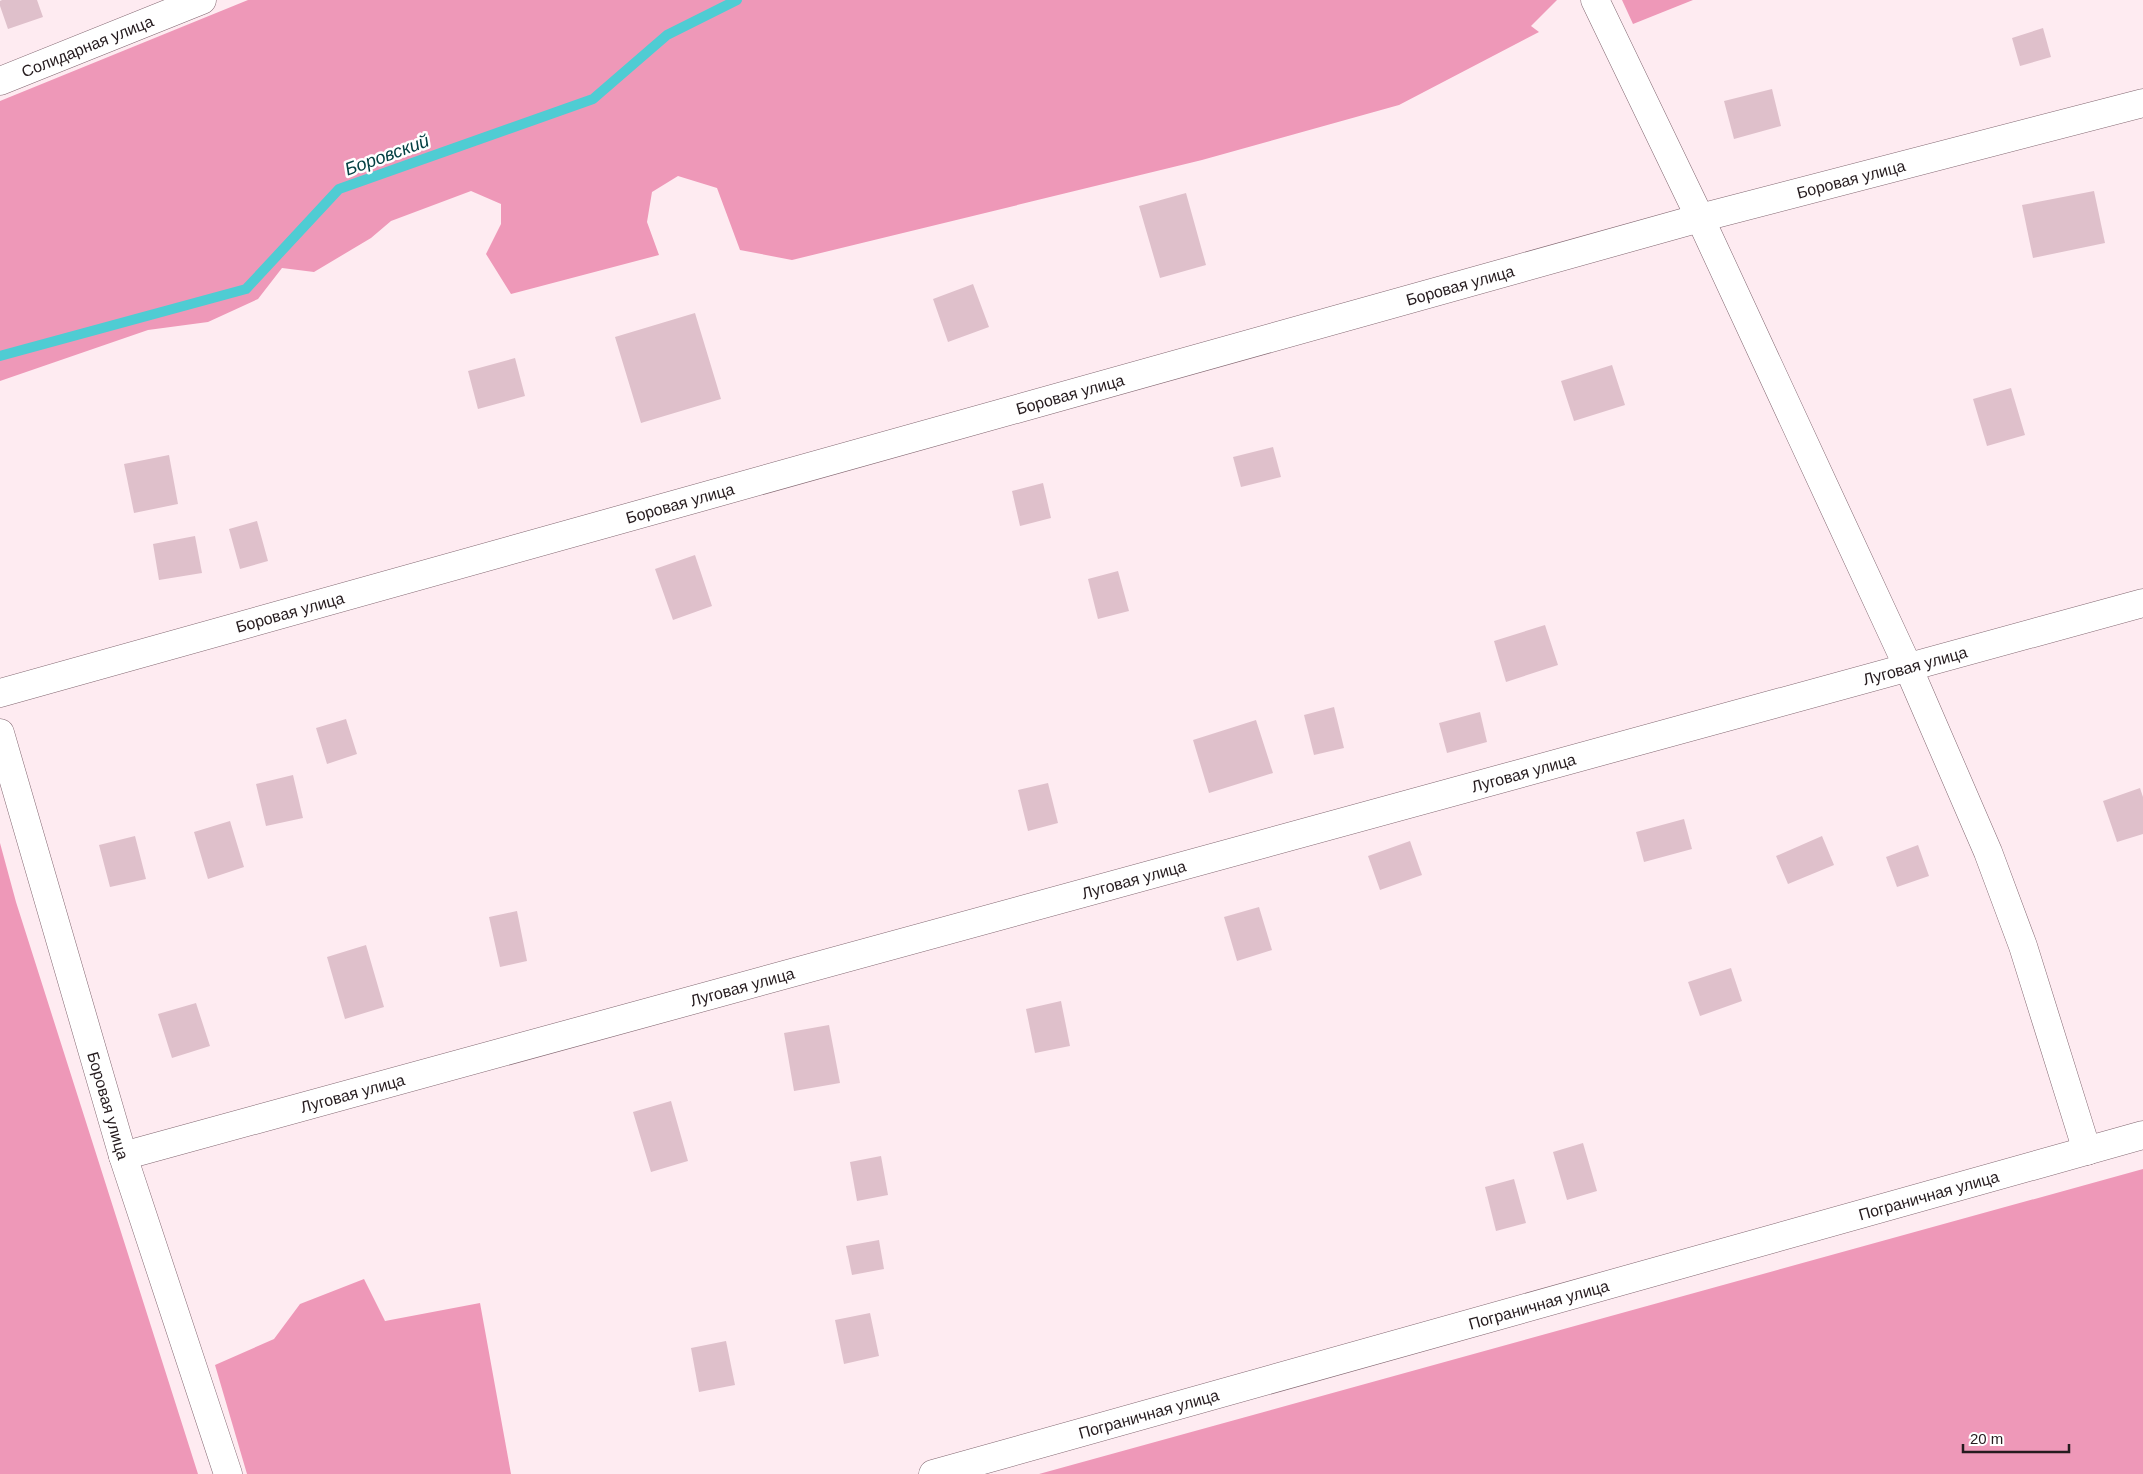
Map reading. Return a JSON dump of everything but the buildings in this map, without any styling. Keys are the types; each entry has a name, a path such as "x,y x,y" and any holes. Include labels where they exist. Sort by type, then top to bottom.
{"street":[{"name":"Солидарная улица","path":"0,81 202,0"},
{"path":"1596,0 1700,218 1908,667 1988,852 2023,946 2087,1151"},
{"name":"Боровая улица","path":"0,693 1700,218 2143,103"},
{"name":"Луговая улица","path":"123,1156 2143,603"},
{"name":"Боровая улица","path":"0,733 123,1156 228,1474"},
{"name":"Пограничная улица","path":"933,1474 2143,1135"}],"shaded area":[{"path":"248,0 1557,0 1531,26 1539,32 1399,105 1202,160 792,260 740,250 717,188 678,176 652,192 647,222 659,255 511,294 486,254 501,224 501,204 471,191 391,221 371,238 314,272 282,268 258,299 208,322 148,330 0,381 0,101"},
{"path":"1622,0 1693,0 1633,24"},
{"path":"0,843 16,902 198,1474 0,1474"},
{"path":"2143,1169 2143,1474 1039,1474"},
{"path":"364,1279 385,1321 480,1303 511,1474 247,1474 215,1365 274,1339 300,1304"}],"waterway":[{"name":"Боровский","path":"0,356 246,289 339,189 593,99 667,35 737,0"}]}
